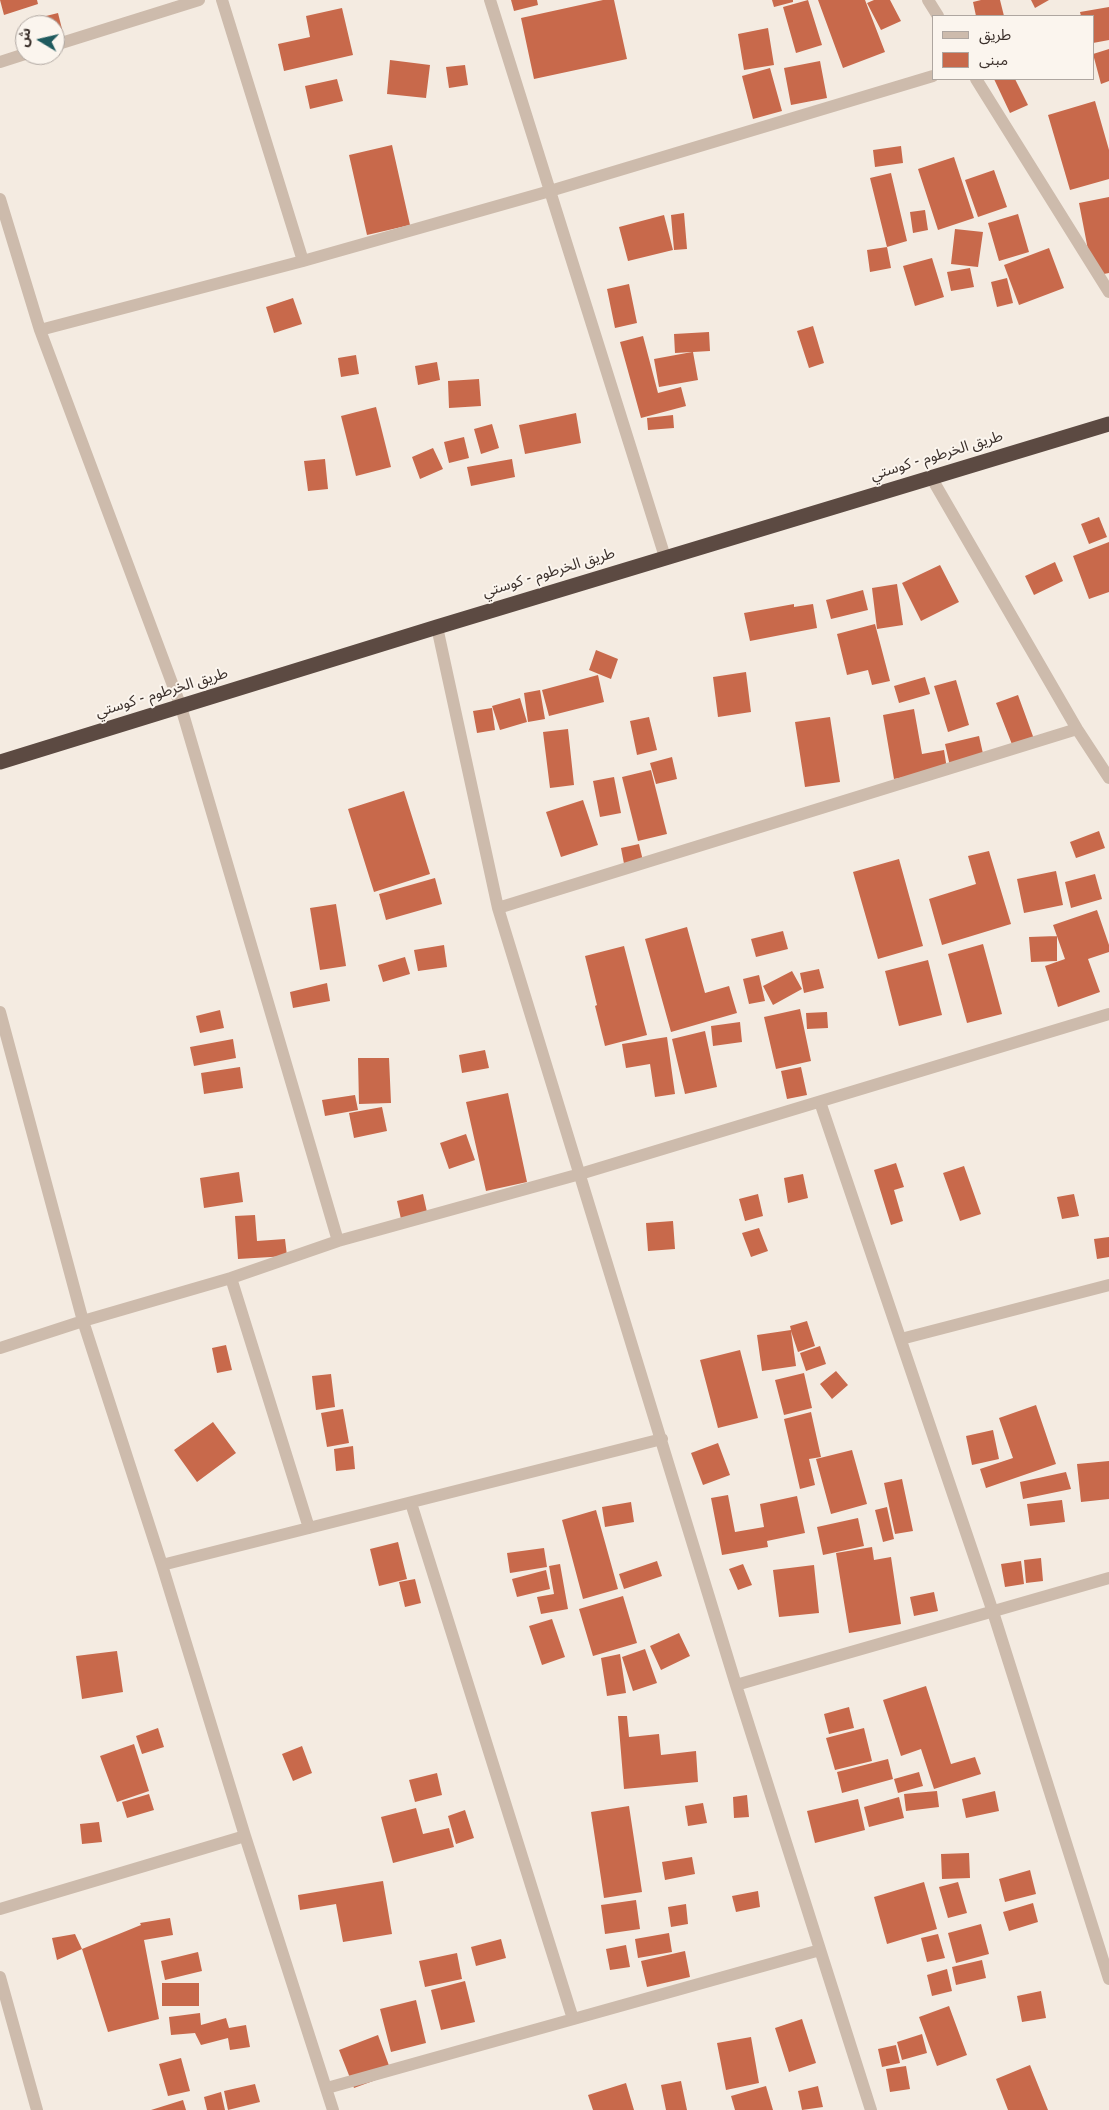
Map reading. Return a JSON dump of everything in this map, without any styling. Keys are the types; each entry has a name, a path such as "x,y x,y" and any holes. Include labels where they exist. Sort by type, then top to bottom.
{"highway":[{"name":"طريق الخرطوم - كوستي","path":"0,762 665,557 1109,424"}],"street":[{"path":"65,42 199,0"},
{"path":"222,0 303,261"},
{"path":"490,0 665,557"},
{"path":"928,0 937,15"},
{"path":"0,62 15,57"},
{"path":"40,330 303,261 550,191 932,76"},
{"path":"977,80 1109,292"},
{"path":"0,199 40,330 181,707 338,1241"},
{"path":"931,478 1077,729 1109,778"},
{"path":"437,627 498,908 736,1684 871,2110"},
{"path":"498,908 1077,729"},
{"path":"0,1012 83,1321 162,1565 245,1836 333,2110"},
{"path":"0,1348 83,1321 231,1278 338,1241 580,1174 1109,1014"},
{"path":"820,1102 993,1612 1109,1979"},
{"path":"231,1278 309,1528"},
{"path":"901,1339 1109,1285"},
{"path":"162,1565 662,1439"},
{"path":"412,1503 573,2020"},
{"path":"736,1684 1109,1578"},
{"path":"0,1909 245,1836"},
{"path":"327,2088 820,1950"},
{"path":"0,1977 37,2110"}],"building":[{"path":"0,0 37,0 38,4 4,15"},
{"path":"511,0 537,0 538,5 514,11"},
{"path":"603,0 614,0 627,59 534,79 521,18"},
{"path":"772,0 793,0 793,2 774,7"},
{"path":"808,0 822,45 796,53 783,7"},
{"path":"818,0 865,0 885,52 843,68"},
{"path":"874,0 890,0 901,21 881,30 867,3"},
{"path":"1000,0 1004,15 976,15 973,2"},
{"path":"1031,0 1049,0 1035,8"},
{"path":"1109,7 1109,40 1094,43 1094,15 1081,15 1080,12"},
{"path":"342,8 353,55 284,71 278,44 310,37 306,16"},
{"path":"768,28 774,65 744,70 738,34"},
{"path":"1109,49 1109,81 1101,84 1094,54"},
{"path":"390,60 430,65 426,98 387,94"},
{"path":"820,61 827,98 791,105 784,68"},
{"path":"465,65 468,85 449,88 446,67"},
{"path":"770,68 782,111 753,119 742,76"},
{"path":"337,79 343,101 310,109 305,86"},
{"path":"994,80 1016,80 1028,105 1010,113"},
{"path":"1095,101 1109,150 1109,179 1070,190 1048,115"},
{"path":"392,145 410,225 367,235 349,155"},
{"path":"901,146 903,163 875,167 873,150"},
{"path":"954,157 974,218 938,230 918,169"},
{"path":"994,170 1007,207 978,217 965,180"},
{"path":"891,173 907,241 887,247 870,178"},
{"path":"1109,197 1109,273 1093,276 1079,203"},
{"path":"925,210 928,230 913,233 910,212"},
{"path":"684,213 687,249 674,250 671,215"},
{"path":"1018,214 1029,252 999,261 988,223"},
{"path":"664,215 673,250 628,261 619,227"},
{"path":"955,229 983,232 978,267 951,264"},
{"path":"887,247 891,268 870,272 867,250"},
{"path":"1049,248 1064,288 1019,305 1004,265"},
{"path":"932,258 944,297 915,306 903,266"},
{"path":"970,268 974,287 951,291 947,272"},
{"path":"1007,278 1013,303 997,307 991,282"},
{"path":"629,284 637,323 615,328 607,289"},
{"path":"293,298 302,324 274,333 266,307"},
{"path":"813,326 824,363 809,368 797,331"},
{"path":"709,332 710,351 693,352 698,380 659,387 654,359 692,352 675,353 674,334"},
{"path":"643,336 658,393 681,387 686,406 641,418 620,342"},
{"path":"356,355 359,374 341,377 338,358"},
{"path":"437,362 440,380 418,385 415,366"},
{"path":"479,379 481,406 449,408 448,381"},
{"path":"376,407 391,467 356,476 341,416"},
{"path":"576,413 581,443 525,454 519,425"},
{"path":"673,415 674,428 648,430 647,418"},
{"path":"492,424 499,448 481,454 474,429"},
{"path":"464,437 469,458 449,463 444,442"},
{"path":"433,448 443,469 420,479 412,457"},
{"path":"325,459 328,489 308,491 304,461"},
{"path":"512,459 515,477 471,486 467,467"},
{"path":"1099,517 1107,537 1089,544 1081,524"},
{"path":"1109,542 1109,592 1089,599 1073,556"},
{"path":"1055,562 1063,581 1034,595 1025,576"},
{"path":"940,565 959,602 921,621 902,583"},
{"path":"897,584 903,625 877,629 872,588"},
{"path":"863,590 868,610 831,619 826,600"},
{"path":"794,604 794,607 813,604 817,628 750,641 744,613"},
{"path":"875,624 890,681 872,685 868,670 847,675 837,634"},
{"path":"596,650 618,659 611,679 589,670"},
{"path":"746,672 751,712 718,717 713,677"},
{"path":"598,675 604,702 549,716 542,690"},
{"path":"925,677 930,694 899,703 894,686"},
{"path":"956,680 969,725 948,732 934,686"},
{"path":"540,690 545,719 528,722 524,693"},
{"path":"1018,695 1034,739 1013,747 996,703"},
{"path":"520,698 527,722 500,730 492,706"},
{"path":"492,708 495,730 477,733 473,711"},
{"path":"914,709 922,754 944,750 947,769 894,779 883,715"},
{"path":"649,717 657,750 637,755 630,721"},
{"path":"830,717 840,782 805,787 795,722"},
{"path":"568,729 574,785 550,788 543,732"},
{"path":"979,736 984,758 950,766 945,744"},
{"path":"672,757 677,779 656,784 650,763"},
{"path":"651,770 667,834 638,841 622,777"},
{"path":"614,777 621,813 600,817 593,781"},
{"path":"404,791 430,874 374,892 348,809"},
{"path":"583,800 598,845 561,857 546,812"},
{"path":"1099,831 1105,848 1076,858 1070,842"},
{"path":"639,844 644,865 625,869 621,848"},
{"path":"989,851 1011,924 942,945 929,899 976,884 968,856"},
{"path":"899,859 923,946 878,959 853,872"},
{"path":"1056,871 1063,905 1024,913 1017,879"},
{"path":"1095,874 1102,899 1071,908 1065,882"},
{"path":"435,878 442,904 386,920 379,894"},
{"path":"336,904 346,966 320,970 310,908"},
{"path":"1097,910 1109,945 1109,952 1088,959 1100,992 1058,1007 1045,966 1065,959 1053,925"},
{"path":"687,927 705,993 729,986 737,1013 671,1032 645,939"},
{"path":"783,931 788,949 756,957 751,939"},
{"path":"1057,936 1057,961 1031,962 1029,937"},
{"path":"983,944 1002,1014 967,1023 948,954"},
{"path":"444,945 447,967 418,971 414,950"},
{"path":"624,946 647,1035 605,1046 585,956"},
{"path":"405,957 410,974 383,982 378,965"},
{"path":"928,960 942,1015 899,1026 885,971"},
{"path":"819,969 824,988 804,993 800,973"},
{"path":"792,971 802,989 773,1005 763,986"},
{"path":"759,975 765,1001 749,1004 743,979"},
{"path":"327,983 330,1001 293,1008 290,992"},
{"path":"800,1009 811,1061 776,1069 764,1017"},
{"path":"220,1010 224,1028 200,1033 196,1016"},
{"path":"827,1012 828,1028 807,1029 806,1013"},
{"path":"740,1022 742,1042 713,1046 711,1026"},
{"path":"705,1031 717,1087 685,1094 672,1039"},
{"path":"667,1037 675,1094 655,1097 650,1064 626,1068 622,1044"},
{"path":"233,1039 236,1058 194,1066 190,1047"},
{"path":"485,1050 489,1068 462,1073 459,1055"},
{"path":"358,1058 389,1058 391,1103 359,1104"},
{"path":"240,1067 243,1088 204,1094 201,1073"},
{"path":"801,1067 807,1095 787,1099 781,1071"},
{"path":"508,1093 527,1182 486,1191 466,1102"},
{"path":"355,1095 358,1110 325,1116 322,1100"},
{"path":"382,1107 387,1131 354,1138 349,1113"},
{"path":"466,1134 475,1160 449,1169 440,1143"},
{"path":"896,1163 904,1187 894,1190 903,1221 891,1225 874,1170"},
{"path":"964,1166 981,1214 960,1221 943,1173"},
{"path":"239,1172 243,1202 204,1208 200,1178"},
{"path":"803,1174 808,1198 788,1203 784,1178"},
{"path":"423,1194 427,1212 401,1219 397,1201"},
{"path":"758,1194 763,1216 745,1221 739,1199"},
{"path":"1074,1194 1079,1216 1062,1219 1057,1197"},
{"path":"255,1215 257,1241 285,1239 287,1256 238,1259 235,1216"},
{"path":"673,1221 675,1249 648,1251 646,1223"},
{"path":"759,1228 768,1251 751,1257 742,1233"},
{"path":"1109,1237 1109,1257 1097,1259 1094,1239"},
{"path":"807,1321 815,1346 798,1352 791,1331 796,1366 762,1371 757,1335 791,1330 790,1326"},
{"path":"226,1345 232,1370 217,1373 212,1348"},
{"path":"820,1346 826,1364 806,1371 800,1353"},
{"path":"740,1350 758,1418 718,1428 700,1360"},
{"path":"836,1371 848,1385 832,1399 820,1384"},
{"path":"804,1373 812,1408 784,1415 775,1380"},
{"path":"331,1374 335,1407 316,1410 312,1376"},
{"path":"1036,1405 1056,1464 986,1488 980,1469 1013,1458 999,1418"},
{"path":"343,1409 349,1443 327,1447 321,1413"},
{"path":"811,1412 821,1457 809,1459 815,1485 800,1489 784,1419"},
{"path":"213,1422 236,1453 197,1482 174,1450"},
{"path":"993,1430 999,1459 972,1465 966,1436"},
{"path":"718,1443 730,1475 703,1485 691,1453"},
{"path":"353,1446 355,1469 336,1471 334,1449"},
{"path":"852,1450 867,1504 831,1514 816,1459"},
{"path":"1109,1461 1109,1499 1081,1502 1077,1464"},
{"path":"1066,1472 1071,1489 1023,1499 1020,1482"},
{"path":"902,1479 913,1531 895,1534 884,1483"},
{"path":"728,1495 735,1532 764,1527 760,1504 797,1496 805,1533 767,1541 768,1547 722,1555 711,1498"},
{"path":"1062,1500 1065,1522 1030,1526 1027,1504"},
{"path":"631,1502 634,1522 605,1527 602,1507"},
{"path":"887,1507 894,1539 883,1542 875,1510"},
{"path":"596,1510 618,1589 583,1599 562,1520"},
{"path":"858,1518 864,1546 823,1555 817,1527"},
{"path":"398,1542 407,1579 379,1586 370,1549"},
{"path":"872,1547 874,1560 891,1557 901,1624 849,1633 836,1553"},
{"path":"544,1548 547,1567 510,1573 507,1553"},
{"path":"1041,1558 1043,1581 1026,1583 1024,1560"},
{"path":"657,1561 662,1576 624,1589 619,1574"},
{"path":"1021,1561 1024,1584 1005,1587 1001,1564"},
{"path":"560,1564 568,1609 541,1614 537,1597 554,1594 549,1566"},
{"path":"743,1564 752,1585 738,1590 729,1569"},
{"path":"814,1565 819,1613 779,1617 773,1570"},
{"path":"546,1570 550,1589 517,1597 512,1579"},
{"path":"415,1579 421,1603 405,1607 399,1582"},
{"path":"934,1592 938,1611 914,1616 910,1597"},
{"path":"623,1596 637,1643 593,1656 579,1609"},
{"path":"552,1619 565,1657 542,1665 529,1626"},
{"path":"679,1633 690,1656 661,1670 650,1646"},
{"path":"645,1649 657,1683 633,1691 622,1657"},
{"path":"117,1651 123,1692 82,1699 76,1656"},
{"path":"620,1654 626,1693 607,1696 601,1658"},
{"path":"926,1686 951,1764 975,1757 981,1774 934,1789 921,1749 901,1756 883,1700"},
{"path":"849,1707 854,1728 829,1734 824,1714"},
{"path":"618,1716 627,1716 629,1737 659,1734 661,1755 696,1751 698,1782 624,1789"},
{"path":"158,1728 164,1747 142,1754 136,1736"},
{"path":"864,1728 872,1761 835,1770 826,1738"},
{"path":"134,1744 149,1791 117,1802 100,1756"},
{"path":"302,1746 312,1773 293,1781 282,1754"},
{"path":"888,1759 893,1779 842,1793 837,1772"},
{"path":"919,1772 923,1786 898,1793 894,1779"},
{"path":"437,1773 442,1795 415,1802 409,1780"},
{"path":"937,1791 939,1807 906,1811 904,1794"},
{"path":"995,1791 999,1811 966,1818 962,1799"},
{"path":"149,1794 154,1810 127,1818 122,1802"},
{"path":"747,1795 749,1817 734,1818 733,1797"},
{"path":"899,1797 904,1818 869,1827 864,1807"},
{"path":"858,1799 865,1830 815,1843 807,1811"},
{"path":"703,1803 707,1823 688,1826 685,1806"},
{"path":"629,1806 642,1892 604,1898 591,1812"},
{"path":"416,1808 423,1834 449,1828 454,1847 393,1863 381,1817"},
{"path":"465,1810 474,1838 456,1844 448,1816"},
{"path":"99,1822 102,1842 82,1844 80,1824"},
{"path":"969,1853 970,1878 942,1879 941,1854"},
{"path":"692,1857 695,1874 665,1880 662,1862"},
{"path":"1030,1870 1036,1894 1005,1902 999,1879"},
{"path":"383,1881 392,1934 343,1942 336,1904 300,1910 298,1895"},
{"path":"924,1882 937,1929 887,1944 874,1897"},
{"path":"958,1882 967,1913 948,1918 939,1887"},
{"path":"758,1891 760,1907 736,1912 732,1896"},
{"path":"636,1900 640,1929 605,1934 601,1905"},
{"path":"1033,1903 1038,1922 1009,1931 1003,1912"},
{"path":"686,1904 688,1924 671,1927 668,1907"},
{"path":"170,1918 173,1935 144,1940 159,2019 108,2032 82,1949 141,1925 140,1923"},
{"path":"981,1924 989,1954 956,1963 948,1933"},
{"path":"669,1933 672,1952 638,1958 635,1939"},
{"path":"75,1934 82,1949 57,1960 52,1938"},
{"path":"938,1934 945,1958 927,1962 921,1938"},
{"path":"501,1939 506,1958 476,1966 471,1947"},
{"path":"626,1945 630,1967 610,1970 606,1949"},
{"path":"685,1951 690,1977 647,1987 641,1961"},
{"path":"198,1952 202,1971 165,1980 161,1961"},
{"path":"457,1953 462,1979 425,1987 419,1961"},
{"path":"982,1960 986,1978 956,1985 952,1967"},
{"path":"947,1969 952,1991 932,1996 927,1975"},
{"path":"465,1981 475,2022 441,2030 431,1990"},
{"path":"162,1983 199,1983 199,2006 162,2006"},
{"path":"1041,1991 1046,2018 1022,2022 1017,1996"},
{"path":"416,2000 426,2043 391,2052 380,2009"},
{"path":"949,2006 967,2055 937,2066 919,2017"},
{"path":"200,2013 201,2025 226,2018 229,2028 246,2025 250,2047 230,2050 228,2038 201,2045 195,2033 171,2035 169,2017"},
{"path":"802,2019 816,2063 789,2072 775,2028"},
{"path":"922,2034 927,2053 902,2060 897,2042"},
{"path":"378,2035 392,2074 354,2088 339,2050"},
{"path":"751,2037 759,2083 726,2090 717,2043"},
{"path":"896,2045 900,2063 882,2067 878,2049"},
{"path":"181,2058 190,2091 168,2096 159,2064"},
{"path":"1030,2065 1048,2110 1008,2110 996,2079"},
{"path":"906,2066 910,2089 890,2092 886,2069"},
{"path":"681,2081 687,2110 666,2110 661,2085"},
{"path":"626,2083 634,2110 593,2110 588,2095"},
{"path":"255,2084 260,2102 228,2110 224,2091"},
{"path":"766,2086 773,2110 735,2110 731,2096"},
{"path":"818,2086 823,2107 802,2110 798,2091"},
{"path":"221,2092 225,2110 207,2110 204,2097"},
{"path":"183,2100 186,2110 151,2110"}]}
